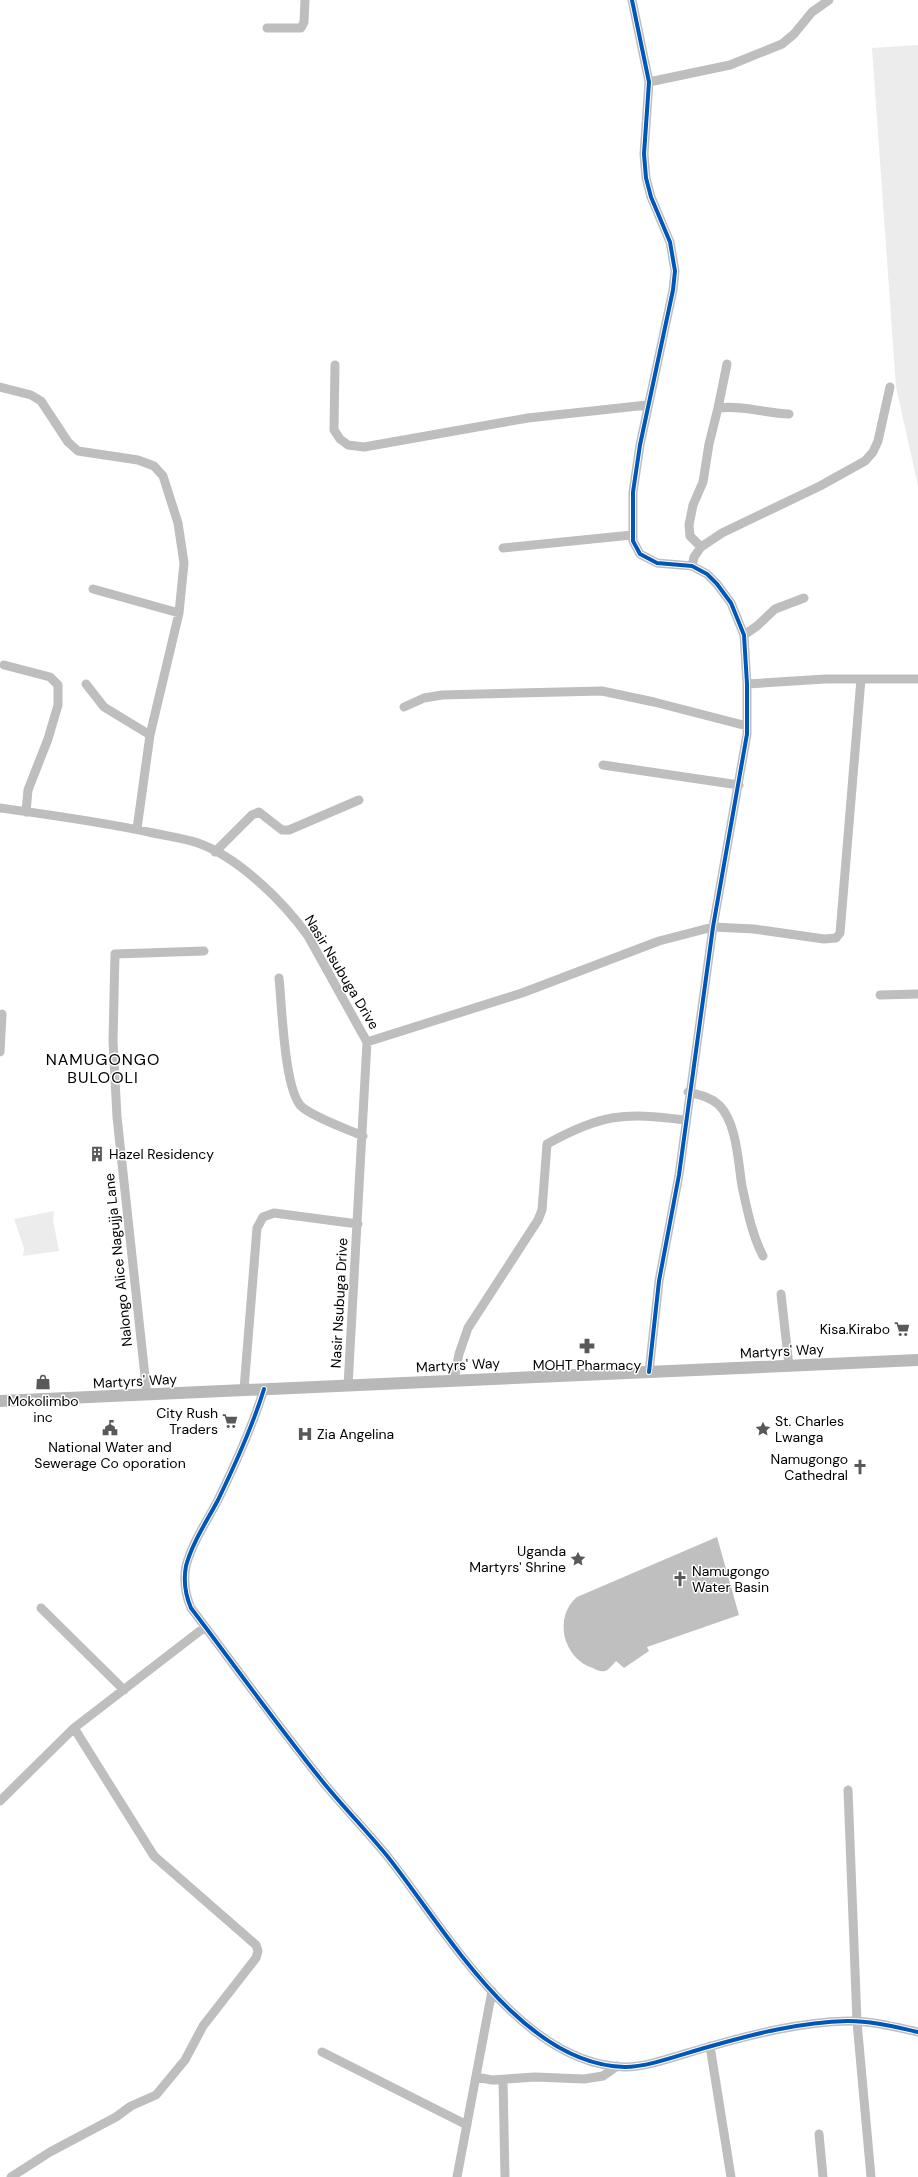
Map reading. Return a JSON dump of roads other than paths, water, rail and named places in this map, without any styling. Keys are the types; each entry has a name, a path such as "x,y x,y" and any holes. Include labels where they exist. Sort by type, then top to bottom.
{"main road":[{"name":"Martyrs' Way","path":"0,1401 918,1360"}],"street":[{"path":"268,28 301,28 304,22 305,0"},
{"path":"632,0 649,82 644,154 646,178 651,197 670,242 675,271 673,290 647,405 633,492 632,535 636,549 647,559 657,563 692,566 707,574 718,584 731,603 744,635 747,684 747,726 739,785 713,927 706,985 688,1092 678,1175 659,1281 649,1372"},
{"path":"649,82 730,64 782,44 794,34 821,4 829,0"},
{"path":"701,547 690,536 689,525 693,505 703,482 709,444 727,364"},
{"path":"335,365 334,430 340,439 348,445 364,447 528,418 647,405"},
{"path":"0,387 36,397 68,442 78,451 150,463 163,476 176,517 184,563 179,613 150,735 137,829"},
{"path":"692,566 694,557 701,547 722,533 820,486 864,461 873,452 878,441 890,387"},
{"path":"718,408 731,406 772,414 789,414"},
{"path":"503,548 632,535"},
{"path":"93,589 179,613"},
{"path":"744,635 757,626 775,609 804,598"},
{"path":"4,665 50,677 58,686 58,705 48,739 28,790 26,812"},
{"path":"747,684 860,678 918,679"},
{"path":"368,1042 522,993 659,941 713,927 754,929 833,940 839,936 860,678"},
{"path":"86,684 104,707 150,735"},
{"path":"404,707 424,698 442,695 602,691 654,702 747,726"},
{"path":"603,765 739,785"},
{"path":"215,852 252,815 259,812 282,830 289,830 358,800"},
{"name":"Nasir Nsubuga Drive","path":"0,808 137,829 198,842 258,882 298,922 368,1042 348,1386"},
{"name":"Nalongo Alice Nagujja Lane","path":"147,1395 117,1117 113,1041 115,954 204,951"},
{"path":"279,978 285,1044 293,1094 298,1103 309,1112 363,1136"},
{"path":"880,995 918,994"},
{"path":"0,1052 2,1014"},
{"path":"688,1092 710,1098 720,1106 728,1120 739,1154 742,1185 755,1239 763,1256"},
{"path":"454,1380 459,1354 468,1328 538,1220 542,1210 547,1144 576,1128 594,1121 616,1116 650,1115 685,1120"},
{"path":"244,1389 254,1257 257,1228 261,1220 267,1214 274,1212 358,1224"},
{"path":"781,1294 789,1366"},
{"path":"264,1390 252,1427 241,1454 190,1553 186,1566 184,1588 186,1596 191,1608 323,1782 388,1857 462,1958 492,1991 522,2020 559,2047 574,2055 617,2066 633,2066 778,2029 818,2023 857,2022 889,2025 918,2032"},
{"path":"41,1608 124,1690"},
{"path":"0,1801 74,1728 205,1627"},
{"path":"10,2177 50,2152 116,2117 130,2106 156,2095 184,2060 203,2026 256,1958 258,1951 256,1945 154,1856 74,1728"},
{"path":"848,1790 857,2022 871,2177"},
{"path":"457,2177 492,1991"},
{"path":"710,2046 731,2177"},
{"path":"322,2052 467,2125"},
{"path":"476,2077 503,2080 535,2077 594,2078 608,2073 617,2066"},
{"path":"503,2080 505,2177"},
{"path":"819,2134 823,2177"}],"place":[{"name":"Hazel Residency","path":"97,1154"},
{"name":"Kisa.Kirabo","path":"902,1329"},
{"name":"MOHT Pharmacy","path":"587,1346"},
{"name":"Mokolimbo inc","path":"43,1382"},
{"name":"City Rush Traders","path":"230,1421"},
{"name":"National Water and Sewerage Co oporation","path":"110,1428"},
{"name":"St. Charles Lwanga","path":"763,1429"},
{"name":"Zia Angelina","path":"305,1434"},
{"name":"Namugongo Cathedral","path":"860,1467"},
{"name":"Uganda Martyrs' Shrine","path":"578,1559"},
{"name":"Namugongo Water Basin","path":"680,1579"}],"district":[{"name":"NAMUGONGO BULOOLI","path":"103,1068"}]}
